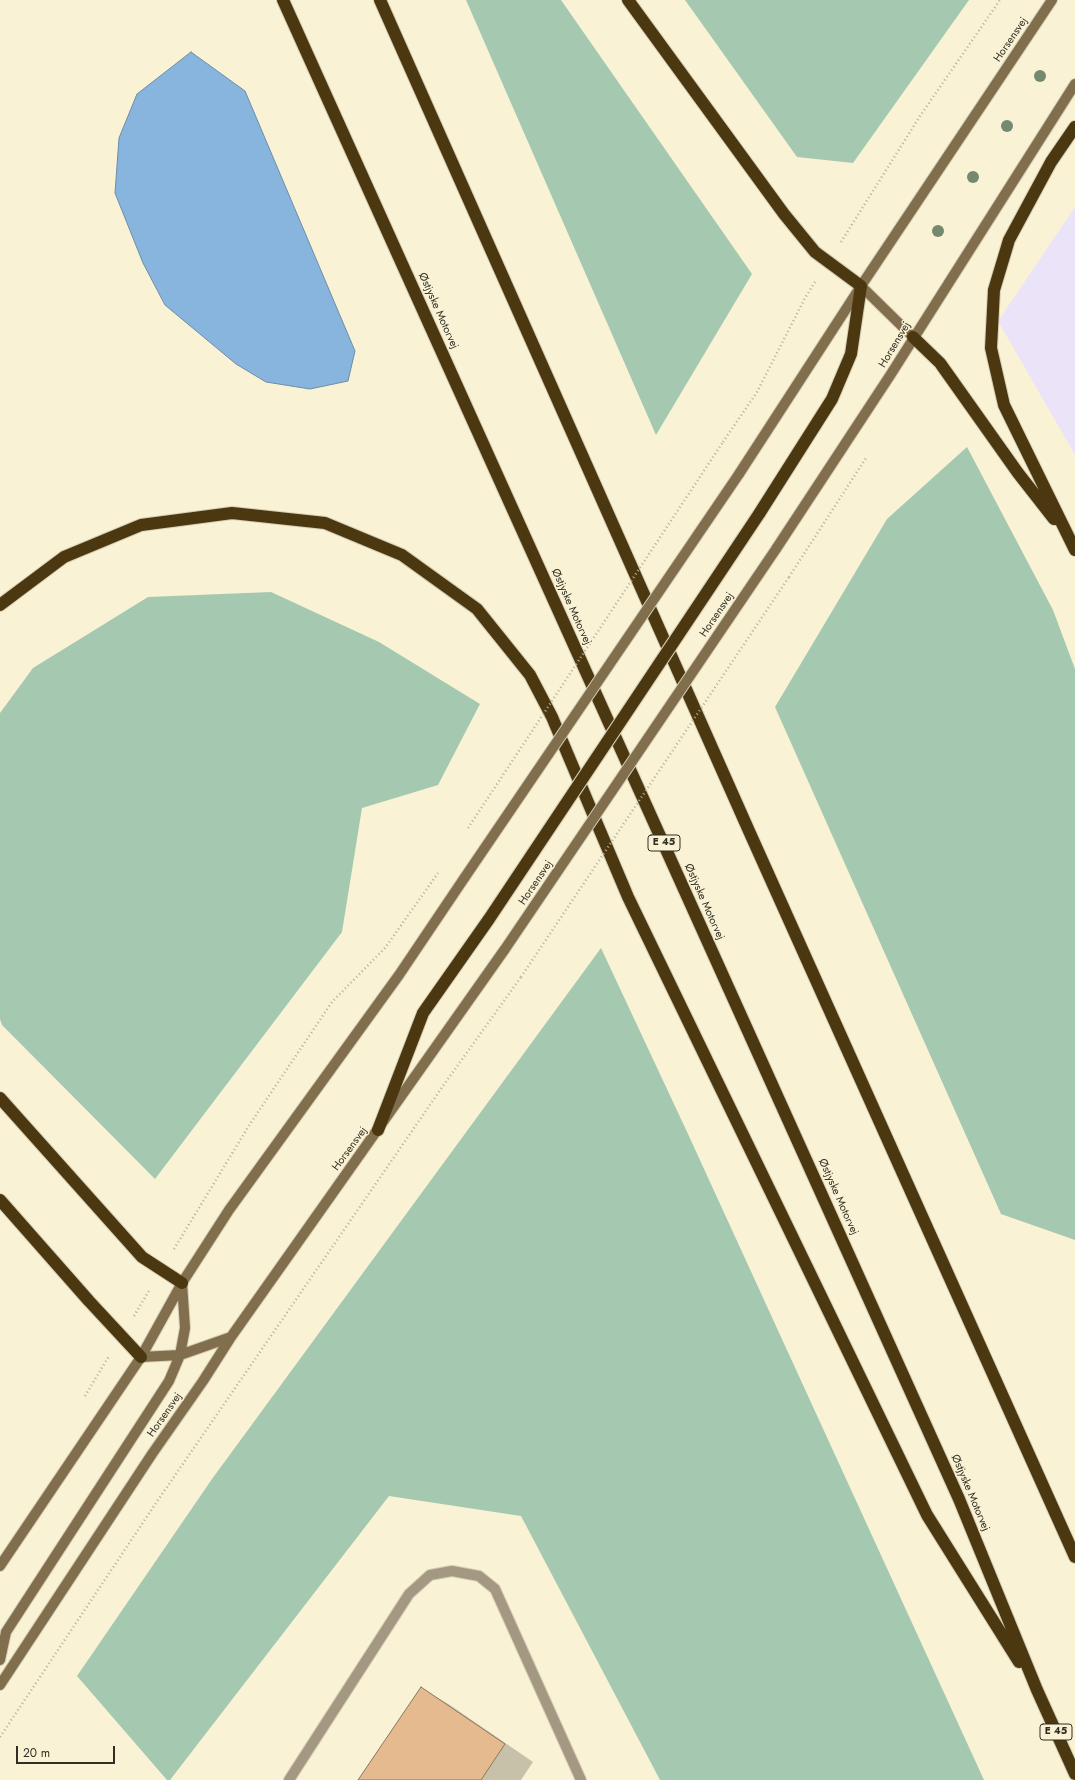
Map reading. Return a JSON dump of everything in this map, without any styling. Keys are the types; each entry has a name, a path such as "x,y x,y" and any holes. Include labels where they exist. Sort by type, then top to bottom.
{"highway":[{"name":"Østjyske Motorvej","path":"283,0 959,1499 1036,1690 1075,1774"},
{"path":"380,0 749,832 1075,1557"},
{"path":"378,1130 423,1013 489,919 759,514 832,399 850,354 861,286 815,252 784,214 628,0"},
{"path":"1075,127 1051,162 1009,240 994,290 991,348 1004,405 1075,550"},
{"path":"913,337 944,368 1018,474 1068,538"},
{"path":"0,605 64,557 142,525 232,513 325,523 402,555 477,609 530,675 552,717 628,897 927,1515 1036,1690"},
{"path":"0,1098 142,1257 182,1284"},
{"path":"0,1200 89,1302 141,1357"}],"main road":[{"name":"Horsensvej","path":"0,1566 141,1357 182,1284 229,1210 399,975 466,877 739,474 861,286 1052,0"},
{"name":"Horsensvej","path":"0,1685 152,1454 204,1381 231,1337 505,950 776,549 891,374 913,337 1075,84"},
{"path":"861,286 913,337"},
{"path":"0,1660 6,1632 169,1381 180,1355 185,1328 182,1284"},
{"path":"141,1357 180,1355 231,1337"}],"lane":[{"path":"289,1780 410,1594 430,1575 452,1571 479,1576 495,1589 581,1780"}],"path":[{"path":"465,833 757,392 805,298 920,116 1000,0"},
{"path":"0,1737 156,1503 443,1086 520,977 789,577"}],"shaded area":[{"path":"1075,207 1075,455 998,321"}],"green space":[{"path":"466,0 561,0 752,274 656,435"},
{"path":"685,0 969,0 853,163 797,157"},
{"path":"967,447 1053,610 1075,669 1075,1240 1001,1214 775,707 887,519"},
{"path":"271,592 379,642 480,704 438,785 362,808 342,932 155,1179 2,1025 0,1019 0,713 33,668 148,597"},
{"path":"601,948 688,1134 984,1780 660,1780 521,1516 389,1496 170,1780 167,1780 77,1676 212,1479"}],"water":[{"path":"191,52 245,91 355,351 348,381 310,389 266,382 236,364 165,305 143,263 115,193 119,138 137,94"}],"building":[{"path":"421,1687 505,1744 481,1780 358,1780"}]}
